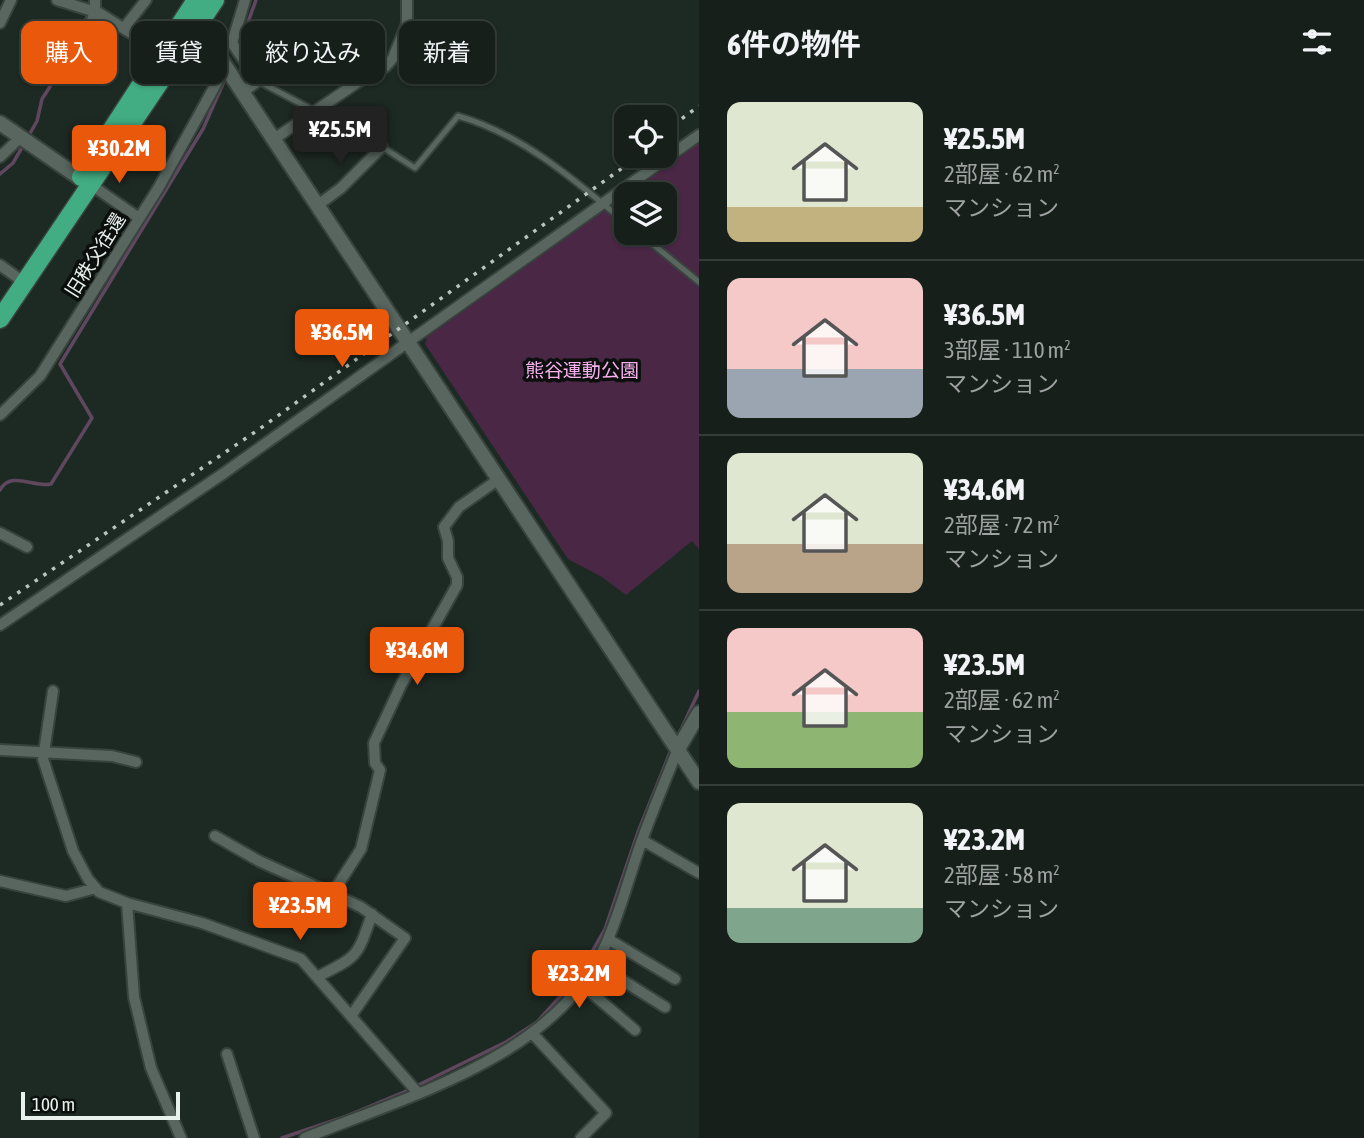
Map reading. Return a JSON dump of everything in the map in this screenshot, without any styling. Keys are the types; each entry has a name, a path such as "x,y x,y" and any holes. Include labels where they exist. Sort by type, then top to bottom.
{"highway":[{"path":"186,21 196,0"},
{"path":"201,21 215,0"},
{"path":"0,319 20,279 150,84"},
{"path":"0,299 20,279"}],"street":[{"path":"0,23 11,0"},
{"path":"57,0 73,6 80,3 95,6 131,33"},
{"path":"124,28 146,0"},
{"path":"241,56 232,43 245,0"},
{"path":"274,139 358,82 385,67 393,58 407,23 407,0"},
{"path":"227,68 699,782"},
{"name":"旧秩父往還","path":"0,415 40,376 229,71"},
{"path":"243,92 254,84"},
{"path":"0,123 139,218"},
{"path":"0,625 224,473 699,135"},
{"path":"0,158 21,138"},
{"path":"318,205 341,188 382,147"},
{"path":"0,265 20,279"},
{"path":"332,894 361,849 380,771 375,763 374,743 401,683 457,586 457,577 447,558 448,541 444,535 447,521 459,507 499,479"},
{"path":"0,533 27,547"},
{"path":"53,691 43,758 73,851 96,888 127,903 202,922 301,959 417,1093"},
{"path":"305,1138 494,1059 545,1024 581,984 608,939 674,743 699,713"},
{"path":"0,750 112,756 136,762"},
{"path":"215,836 259,861 372,914 405,938 351,1016"},
{"path":"642,840 699,873"},
{"path":"0,881 65,896 96,888"},
{"path":"127,903 137,1009 151,1068 181,1138"},
{"path":"317,977 345,963 359,951 372,914"},
{"path":"608,939 675,979"},
{"path":"594,963 665,1007"},
{"path":"581,984 635,1030"},
{"path":"532,1033 606,1113 581,1138"},
{"path":"227,1054 254,1138"}],"lane":[{"path":"264,84 382,147 415,168 458,116 480,122 539,155 614,213"},
{"path":"654,245 699,282"}],"green space":[{"name":"熊谷運動公園","path":"699,143 699,549 692,541 626,595 602,577 568,559 425,344 427,337 614,204 614,245 677,245 677,182 645,182 664,168 677,168 677,159"}],"waterway":[{"path":"28,137 37,121 42,99 64,65 88,15 90,0"},
{"path":"239,47 256,0"},
{"path":"0,490 5,484 16,480 51,484 92,418 60,364 203,129 223,84"},
{"path":"0,174 13,163 24,144"},
{"path":"679,734 699,691"},
{"path":"282,1138 344,1117 404,1092 506,1042 537,1022 577,978 605,929 638,832 671,750"}],"railway":[{"path":"677,122 699,106"},
{"path":"0,605 258,430 622,168"}]}
